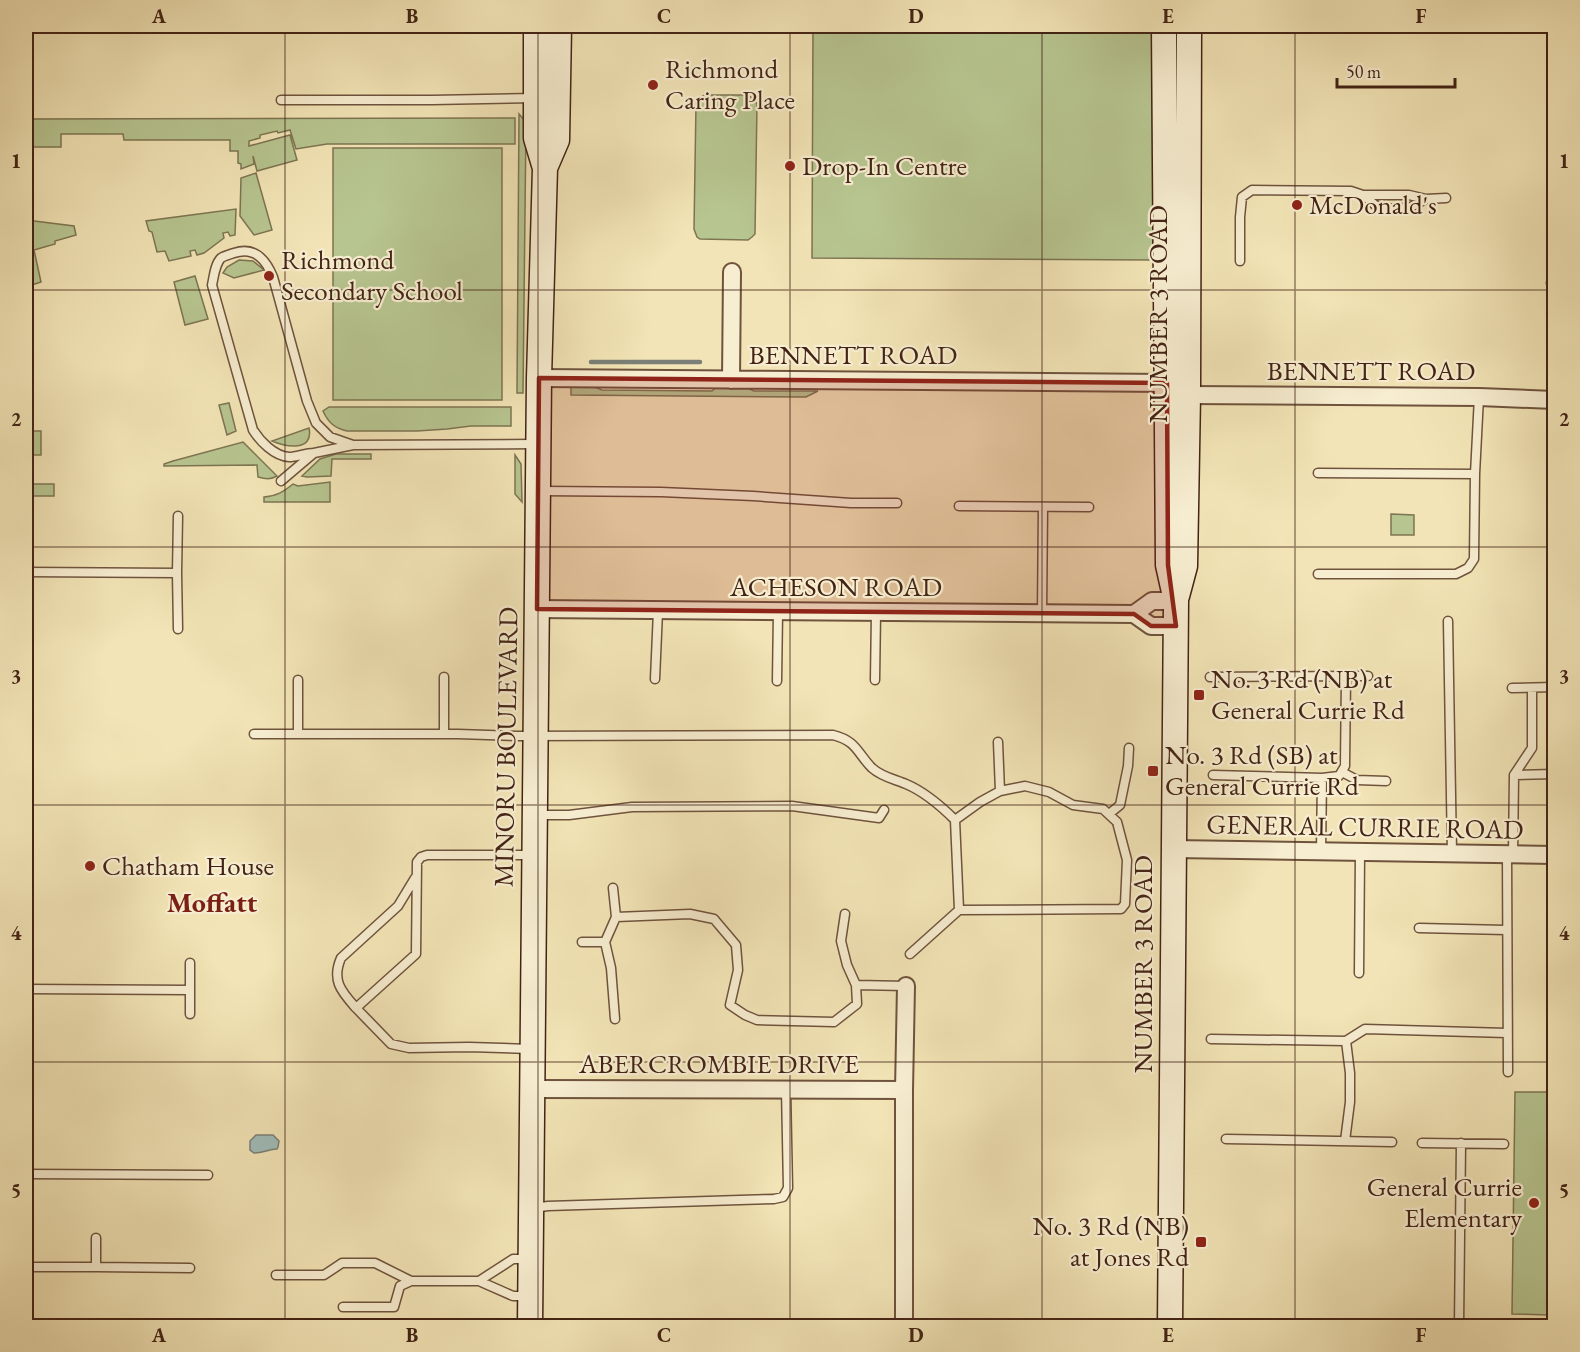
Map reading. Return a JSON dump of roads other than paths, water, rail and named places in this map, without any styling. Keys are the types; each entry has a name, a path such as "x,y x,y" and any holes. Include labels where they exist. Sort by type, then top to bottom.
{"main road":[{"name":"MINORU BOULEVARD","path":"530,1326 539,378 545,168 557,140 547,98 536,26"},
{"name":"MINORU BOULEVARD","path":"547,98 559,26"},
{"name":"NUMBER 3 ROAD","path":"1164,26 1167,565 1176,601 1170,1326"},
{"name":"NUMBER 3 ROAD","path":"1176,601 1185,566 1189,26"},
{"path":"1167,376 1188,395"}],"street":[{"path":"731,380 732,272"},
{"name":"BENNETT ROAD","path":"539,378 731,380 1167,376"},
{"name":"BENNETT ROAD","path":"1188,395 1479,397 1554,400"},
{"name":"ACHESON ROAD","path":"1134,614 1152,601 1176,601"},
{"name":"ACHESON ROAD","path":"537,609 1134,614 1151,626 1176,626"},
{"name":"GENERAL CURRIE ROAD","path":"1174,849 1554,855"},
{"path":"904,1326 906,986"},
{"name":"ABERCROMBIE DRIVE","path":"533,1089 904,1090"}],"lane":[{"path":"281,100 547,98"},
{"path":"1240,261 1242,197 1252,190 1351,191 1363,195 1446,198"},
{"path":"1363,195 1380,208 1409,208 1426,199"},
{"path":"353,445 330,437 316,423 307,401 277,288 267,262 258,255 241,250 222,258 215,268 212,285 252,430 259,440 279,454 289,457 353,445 539,444"},
{"path":"1318,574 1455,574 1468,568 1474,559 1479,397"},
{"path":"281,481 314,453"},
{"path":"1318,473 1475,474"},
{"path":"538,491 661,492 851,503 897,503"},
{"path":"959,506 1089,507"},
{"path":"1042,614 1043,507"},
{"path":"178,516 178,629"},
{"path":"26,572 177,573"},
{"path":"656,679 658,611"},
{"path":"777,681 778,612"},
{"path":"875,680 876,613"},
{"path":"1448,621 1452,854"},
{"path":"1210,677 1368,676"},
{"path":"444,677 444,734"},
{"path":"1213,775 1322,778 1339,776 1345,766 1346,677"},
{"path":"298,680 298,734"},
{"path":"1512,688 1554,687"},
{"path":"1508,1072 1506,930 1514,775 1532,748 1532,688"},
{"path":"254,734 833,735 846,738 872,768 885,777 916,789 938,803 956,820 959,910"},
{"path":"998,742 1000,791"},
{"path":"1109,814 1120,805 1128,766 1129,748"},
{"path":"1342,772 1357,780 1386,781"},
{"path":"1514,775 1554,774"},
{"path":"1322,778 1322,852"},
{"path":"910,954 959,910 1121,909 1125,904 1127,861 1117,822 1103,809 1073,806 1049,792 1025,786 1000,791 980,802 956,820"},
{"path":"535,815 569,815 632,807 792,806 879,818 884,810"},
{"path":"1359,973 1360,853"},
{"path":"356,1008 416,954 417,862 421,857 427,855 535,855"},
{"path":"417,876 398,906 341,958 336,968 337,979 343,993 391,1044 409,1048 533,1049"},
{"path":"613,888 616,916 605,942 611,968 615,1019"},
{"path":"616,916 690,914 714,919 736,945 738,970 730,1005 758,1020 834,1022 857,1004 856,985 847,965 841,941 845,914"},
{"path":"1419,928 1506,930"},
{"path":"582,942 605,942"},
{"path":"190,963 190,1014"},
{"path":"856,985 906,986"},
{"path":"26,989 190,990"},
{"path":"1211,1039 1346,1041 1365,1029 1507,1033"},
{"path":"1345,1141 1350,1102 1350,1073 1346,1041"},
{"path":"531,1208 783,1197 788,1188 786,1089"},
{"path":"1226,1139 1392,1142"},
{"path":"1422,1143 1504,1144"},
{"path":"1459,1326 1461,1143"},
{"path":"26,1174 208,1174"},
{"path":"96,1238 96,1267"},
{"path":"479,1281 513,1259 531,1259"},
{"path":"276,1275 324,1275 342,1263 375,1263 411,1281"},
{"path":"26,1267 190,1268"},
{"path":"342,1307 394,1307 400,1286 411,1281 479,1281 513,1296 531,1296"}],"water":[{"path":"256,1135 273,1135 279,1141 277,1149 254,1153 250,1150 250,1141"}],"waterway":[{"path":"591,362 700,362"}],"place":[{"name":"Richmond Caring Place","path":"653,85"},
{"name":"Drop-In Centre","path":"790,166"},
{"name":"McDonald's","path":"1297,205"},
{"name":"Richmond Secondary School","path":"269,276"},
{"name":"No. 3 Rd (NB) at General Currie Rd","path":"1199,695"},
{"name":"No. 3 Rd (SB) at General Currie Rd","path":"1153,771"},
{"name":"Chatham House","path":"90,866"},
{"name":"General Currie Elementary","path":"1534,1203"},
{"name":"No. 3 Rd (NB) at Jones Rd","path":"1201,1242"}],"district":[{"name":"Moffatt","path":"212,902"}]}
